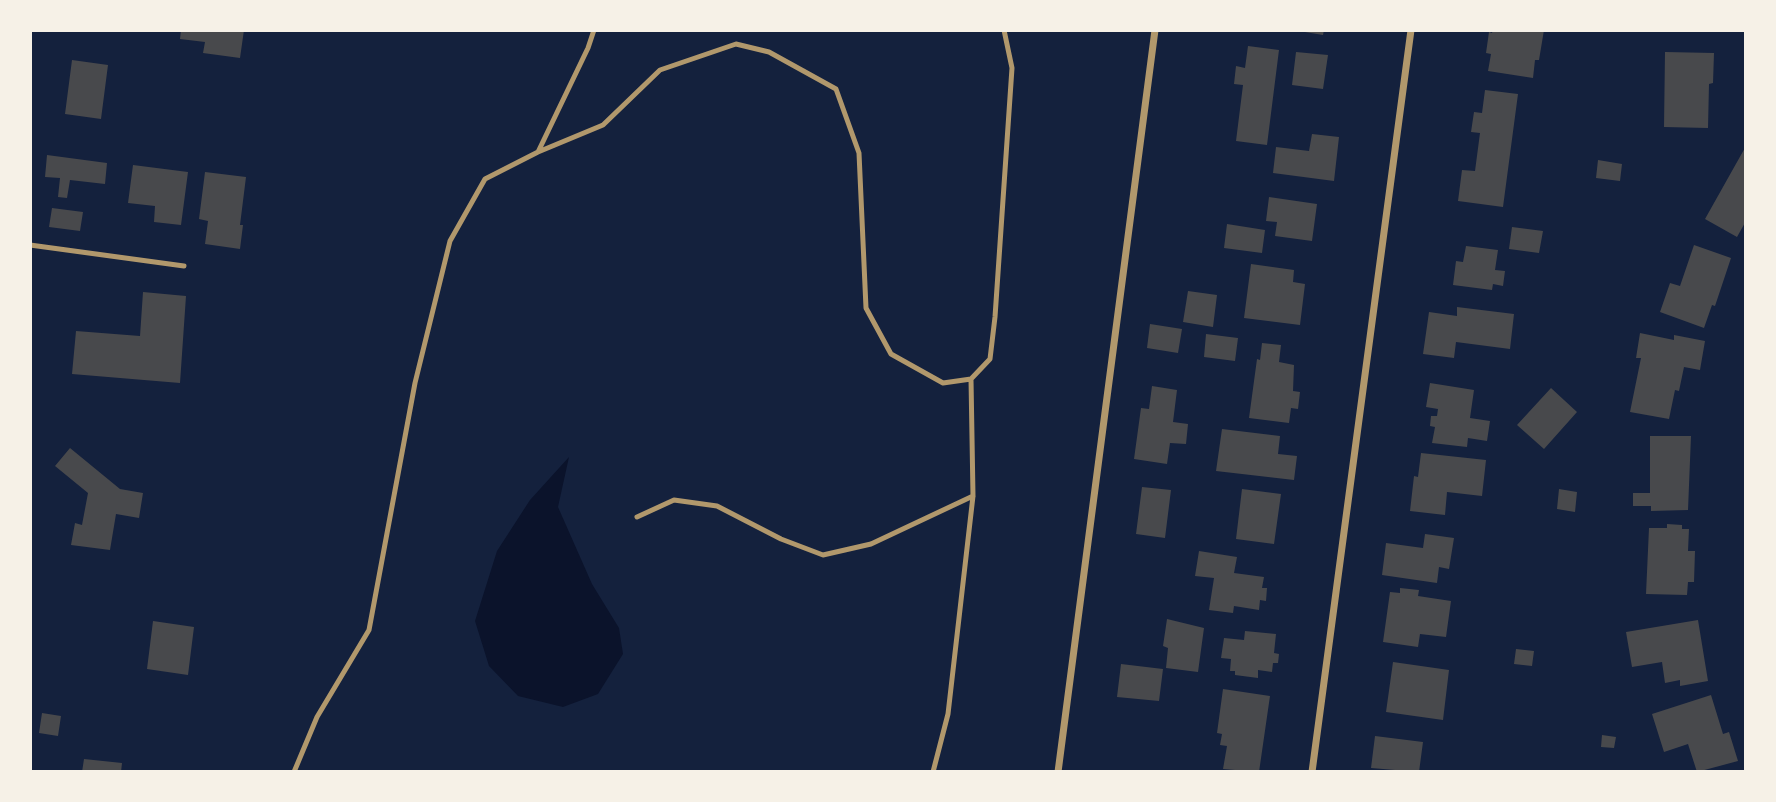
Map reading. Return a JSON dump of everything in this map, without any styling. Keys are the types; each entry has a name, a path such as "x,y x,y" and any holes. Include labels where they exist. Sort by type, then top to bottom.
{"street":[{"path":"1058,772 1155,30"},
{"path":"1312,772 1411,30"}],"lane":[{"path":"538,152 594,30"},
{"path":"294,772 317,717 369,630 415,383 450,241 485,179 538,152 603,125 660,70 736,44 769,52 836,89 859,153 866,308 891,354 943,383 971,379 989,359 995,317 1012,68 1004,30"},
{"path":"30,245 184,266"},
{"path":"933,772 947,714 973,496 971,379"},
{"path":"638,517 674,500 717,506 781,539 823,555 871,544 973,496"}],"water":[{"path":"569,457 558,507 592,584 619,628 623,654 598,694 563,707 518,696 489,666 475,621 497,551 530,500"}],"building":[{"path":"181,30 244,30 240,58 203,53 205,42 180,39"},
{"path":"1293,30 1324,30 1323,35"},
{"path":"1493,30 1544,30 1533,78 1488,71 1491,54 1486,53 1489,32 1492,33"},
{"path":"1248,46 1279,50 1267,145 1236,141 1243,85 1234,84 1236,66 1245,68"},
{"path":"1296,52 1328,55 1323,89 1292,85"},
{"path":"1665,52 1714,53 1713,83 1709,84 1708,128 1664,127"},
{"path":"72,60 108,65 101,119 65,114"},
{"path":"1485,90 1518,94 1503,207 1458,201 1462,170 1475,171 1480,133 1471,132 1474,112 1482,113"},
{"path":"1312,134 1339,137 1334,181 1273,173 1276,147 1309,151"},
{"path":"1746,146 1746,221 1737,237 1705,219"},
{"path":"47,155 107,163 105,184 70,180 67,198 58,197 60,178 45,177"},
{"path":"1598,160 1622,164 1620,181 1596,178"},
{"path":"133,165 188,172 181,225 154,222 155,206 128,203"},
{"path":"205,172 246,177 240,249 205,244 208,221 199,219"},
{"path":"1269,197 1317,204 1312,241 1275,236 1277,222 1266,221"},
{"path":"52,208 83,212 80,231 49,227"},
{"path":"1227,224 1265,230 1262,253 1224,248"},
{"path":"1512,227 1543,231 1539,253 1509,249"},
{"path":"1694,245 1731,258 1715,306 1712,305 1704,328 1660,312 1670,283 1680,286"},
{"path":"1466,246 1498,250 1495,270 1505,271 1503,286 1493,284 1492,290 1453,285 1456,261 1463,262"},
{"path":"1251,264 1294,270 1293,282 1305,284 1300,325 1244,318"},
{"path":"1188,291 1217,295 1213,327 1183,322"},
{"path":"143,292 186,296 180,383 72,374 76,331 140,336"},
{"path":"1457,307 1514,314 1510,349 1456,342 1454,358 1423,354 1429,312 1457,316"},
{"path":"1150,324 1182,329 1178,353 1147,348"},
{"path":"1640,333 1674,340 1674,335 1705,341 1700,370 1684,367 1679,391 1675,390 1669,419 1630,412 1641,358 1636,358"},
{"path":"1206,334 1238,338 1235,361 1204,357"},
{"path":"1262,343 1281,345 1279,362 1294,365 1293,391 1300,392 1298,409 1291,408 1289,423 1249,418 1257,359 1260,360"},
{"path":"1430,383 1474,390 1470,418 1490,421 1487,441 1468,438 1467,447 1432,443 1435,427 1430,426 1431,416 1437,416 1438,409 1426,407"},
{"path":"1152,386 1177,390 1173,422 1188,424 1186,444 1170,443 1167,464 1134,459 1141,408 1149,409"},
{"path":"1551,388 1577,412 1544,449 1517,425"},
{"path":"1222,429 1280,436 1278,454 1297,456 1294,480 1216,471"},
{"path":"1650,436 1691,436 1688,510 1651,511 1651,506 1633,506 1633,493 1650,493"},
{"path":"70,448 120,489 143,493 139,518 116,514 110,550 71,545 75,523 82,525 88,493 55,466"},
{"path":"1421,453 1486,460 1482,496 1447,492 1445,515 1410,511 1414,476 1418,477"},
{"path":"1142,487 1171,490 1165,538 1136,534"},
{"path":"1242,489 1281,494 1274,544 1236,539"},
{"path":"1559,489 1577,492 1575,512 1557,509"},
{"path":"1667,524 1682,525 1682,529 1689,529 1688,551 1695,551 1694,582 1688,582 1687,595 1646,594 1649,528 1667,528"},
{"path":"1425,534 1454,538 1449,569 1439,567 1437,583 1382,575 1386,543 1423,548"},
{"path":"1199,551 1237,557 1234,573 1264,577 1262,588 1267,588 1266,601 1260,600 1259,610 1234,606 1233,613 1209,610 1214,578 1195,576"},
{"path":"1400,588 1419,590 1418,596 1451,601 1446,637 1420,634 1418,647 1383,642 1390,592 1400,593"},
{"path":"1167,619 1204,628 1198,672 1166,668 1168,648 1163,646"},
{"path":"1698,620 1708,681 1680,686 1680,680 1665,683 1662,662 1632,667 1626,632"},
{"path":"153,621 194,627 188,675 147,669"},
{"path":"1245,631 1276,634 1274,653 1279,654 1278,663 1273,663 1272,672 1258,670 1258,678 1235,675 1235,671 1230,671 1231,659 1221,658 1224,638 1244,640"},
{"path":"1516,649 1534,651 1532,666 1514,664"},
{"path":"1393,662 1449,670 1443,720 1386,712"},
{"path":"1121,664 1163,669 1159,701 1117,697"},
{"path":"1223,689 1270,696 1259,772 1223,769 1227,746 1220,745 1222,734 1217,733"},
{"path":"1711,695 1723,734 1729,732 1738,761 1697,772 1688,744 1664,752 1652,714"},
{"path":"42,713 61,716 58,736 39,733"},
{"path":"1602,735 1616,737 1614,748 1601,747"},
{"path":"1375,736 1423,742 1419,772 1371,768"},
{"path":"84,759 122,763 121,772 82,772"}]}
